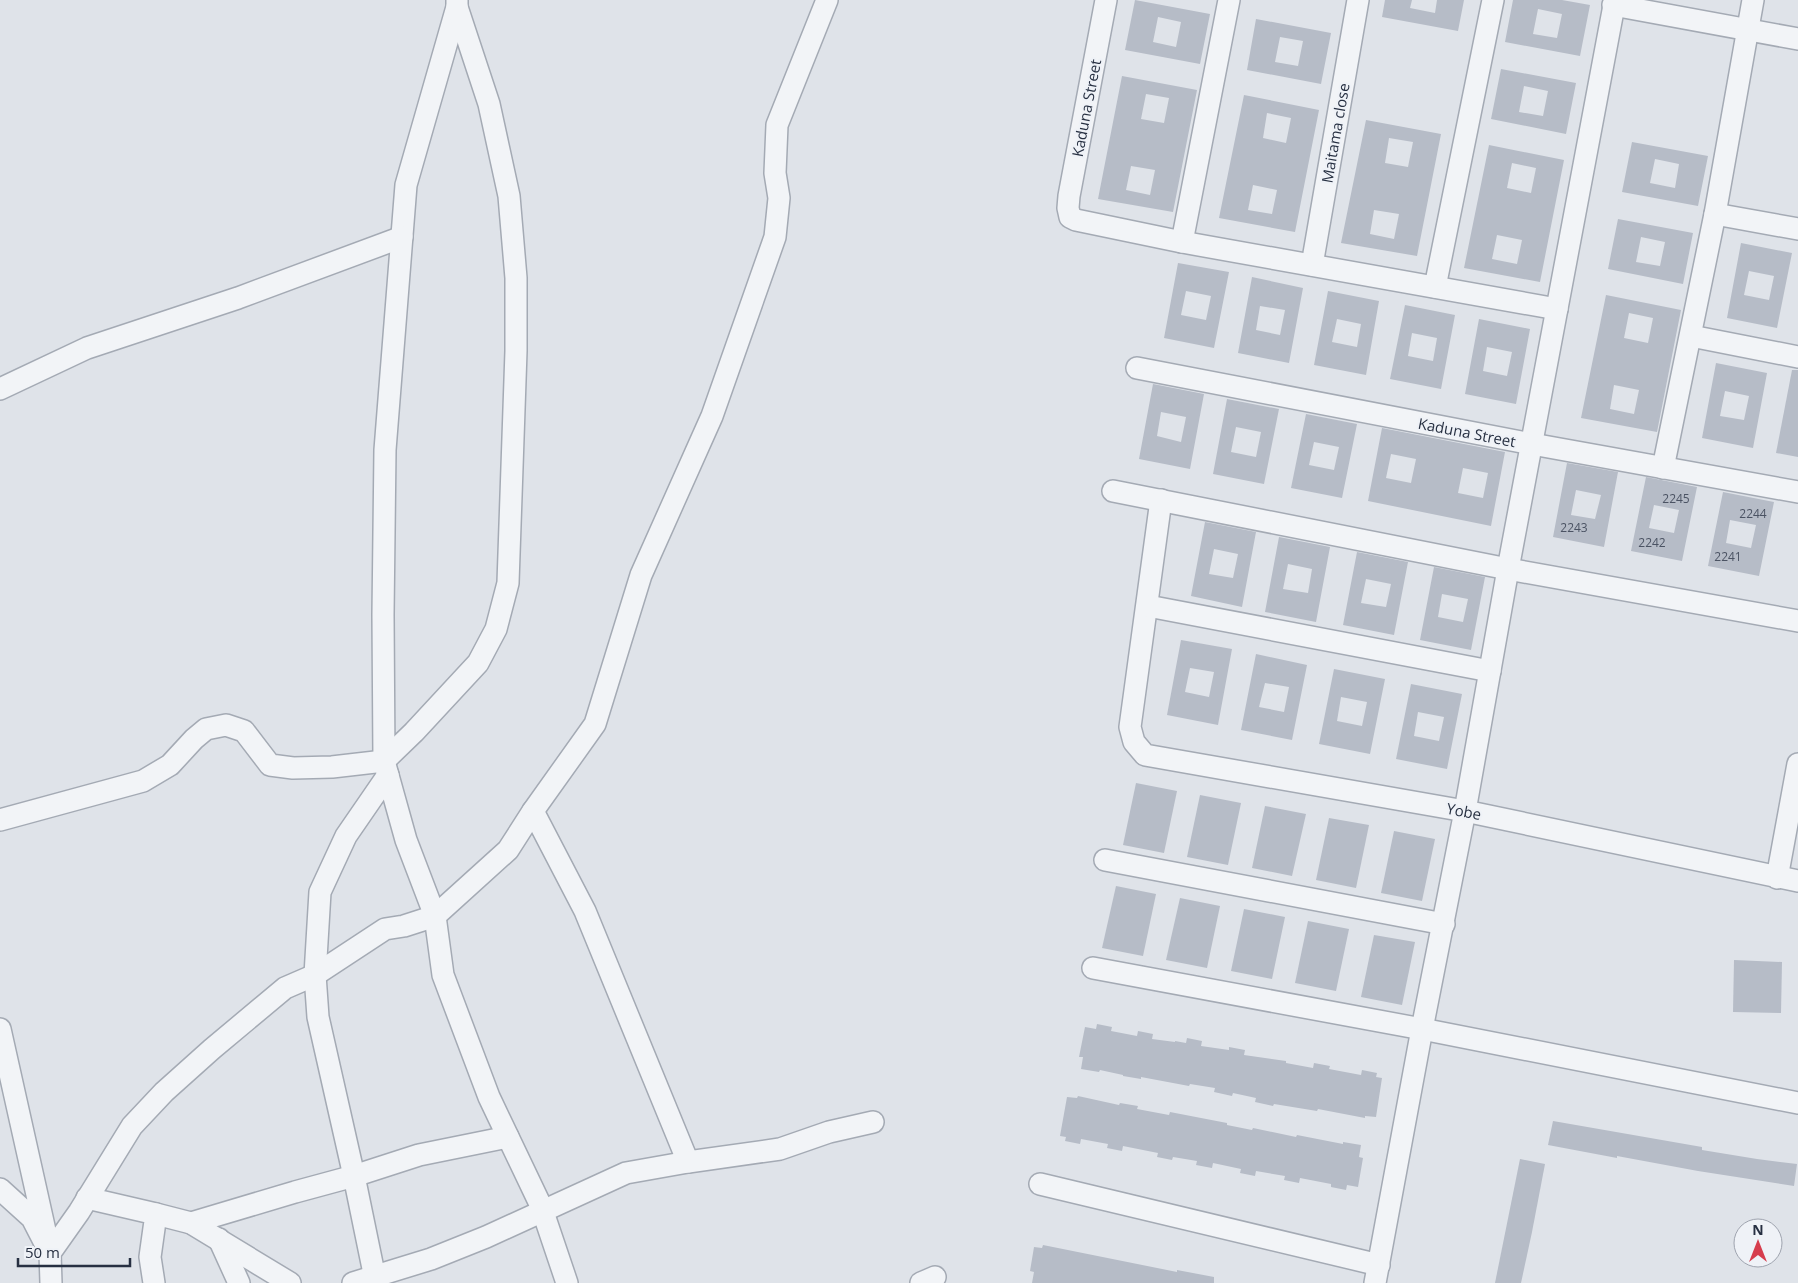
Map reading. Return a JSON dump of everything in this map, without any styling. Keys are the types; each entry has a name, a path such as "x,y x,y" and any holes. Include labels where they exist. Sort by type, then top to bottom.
{"street":[{"path":"50,1253 88,1198 132,1126 164,1092 285,988 315,975 385,930 435,916 508,850 533,810 595,724 641,575 712,416 775,237 779,198 775,173 777,125 827,0"},
{"name":"Kaduna Street","path":"1106,0 1069,196 1068,208 1070,217 1076,220 1182,242"},
{"path":"1229,0 1182,242 1557,309"},
{"name":"Maitama close","path":"1312,265 1358,0"},
{"path":"1434,288 1493,0"},
{"path":"1663,468 1715,214 1753,0"},
{"path":"457,3 406,185 385,450 383,615 386,768 406,840 435,916 443,975 490,1097 543,1212 567,1283"},
{"path":"375,1279 318,1017 315,975 320,892 346,836 386,768 414,732 478,663 496,629 508,583 516,288 510,206 489,104 457,3"},
{"path":"1040,1184 1377,1274 1422,1029 1466,811 1508,569 1614,3 1798,39"},
{"path":"1715,214 1798,229"},
{"path":"0,389 88,348 238,298 402,237"},
{"path":"1691,336 1798,357"},
{"name":"Kaduna Street","path":"1137,368 1532,444 1798,492"},
{"path":"1113,491 1508,569 1798,621"},
{"path":"1161,500 1148,606 1490,671"},
{"name":"Yobe","path":"1148,606 1130,727 1134,742 1146,755 1466,811 1798,882"},
{"path":"0,820 144,781 170,765 206,729 226,725 244,731 270,765 293,768 386,768"},
{"path":"1777,878 1798,764"},
{"path":"533,810 585,910 688,1162"},
{"path":"1105,860 1444,924"},
{"path":"1093,968 1422,1029 1798,1103"},
{"path":"0,1029 50,1253 51,1283"},
{"path":"353,1283 375,1279 431,1259 543,1212 626,1173 780,1149 829,1132 873,1122"},
{"path":"191,1223 354,1176 418,1155 508,1137"},
{"path":"0,1189 32,1218 50,1253"},
{"path":"88,1198 191,1223 290,1283"},
{"path":"154,1283 150,1257 156,1214"},
{"path":"219,1239 239,1283"}],"building":[{"path":"1135,0 1210,14 1200,64 1125,50","holes":["1158,17 1181,22 1176,47 1153,42"]},
{"path":"1385,0 1412,0 1410,8 1435,13 1437,0 1464,0 1458,31 1382,17"},
{"path":"1513,0 1562,0 1590,5 1580,56 1505,42","holes":["1538,9 1562,14 1557,38 1533,34"]},
{"path":"1256,19 1331,33 1321,84 1247,70","holes":["1280,37 1303,41 1298,66 1275,62"]},
{"path":"1501,69 1576,83 1566,134 1491,119","holes":["1524,86 1548,91 1543,116 1519,112"]},
{"path":"1122,76 1197,90 1173,212 1098,199","holes":["1146,94 1169,98 1164,123 1141,119","1131,166 1155,170 1150,195 1126,190"]},
{"path":"1244,95 1319,110 1295,232 1219,218","holes":["1267,113 1291,118 1286,143 1263,138","1253,185 1277,190 1272,214 1248,210"]},
{"path":"1366,120 1441,134 1417,256 1341,243","holes":["1389,138 1413,142 1408,167 1385,163","1374,210 1399,214 1394,239 1370,234"]},
{"path":"1632,142 1708,156 1698,206 1622,192","holes":["1655,159 1679,164 1675,188 1650,183"]},
{"path":"1489,145 1564,160 1540,282 1464,268","holes":["1512,163 1536,168 1531,193 1507,188","1497,235 1522,240 1517,264 1492,259"]},
{"path":"1618,219 1693,233 1683,284 1608,269","holes":["1641,237 1665,242 1660,266 1636,262"]},
{"path":"1741,243 1792,253 1777,328 1727,318","holes":["1749,271 1774,276 1769,300 1744,295"]},
{"path":"1178,263 1229,272 1214,348 1164,338","holes":["1186,291 1211,296 1206,320 1181,315"]},
{"path":"1252,277 1303,288 1289,363 1238,353","holes":["1260,306 1285,310 1280,335 1256,330"]},
{"path":"1328,291 1379,301 1366,375 1314,365","holes":["1337,319 1361,324 1357,347 1332,342"]},
{"path":"1606,295 1681,310 1657,432 1581,418","holes":["1629,313 1653,318 1648,343 1624,338","1614,385 1639,390 1634,414 1610,409"]},
{"path":"1405,305 1455,315 1441,389 1390,379","holes":["1412,333 1437,338 1433,361 1408,356"]},
{"path":"1479,319 1530,329 1516,404 1465,394","holes":["1487,347 1512,352 1507,376 1483,371"]},
{"path":"1716,363 1767,373 1753,448 1702,438","holes":["1725,391 1749,396 1744,420 1720,416"]},
{"path":"1792,370 1798,370 1798,457 1776,453"},
{"path":"1153,384 1204,394 1190,469 1139,459","holes":["1161,412 1186,417 1181,442 1157,436"]},
{"path":"1227,399 1279,409 1264,484 1213,474","holes":["1236,427 1261,432 1256,457 1231,452"]},
{"path":"1306,414 1357,424 1342,498 1291,488","holes":["1314,442 1339,447 1334,470 1309,465"]},
{"path":"1382,428 1505,452 1491,526 1368,501","holes":["1391,454 1416,459 1411,483 1386,478","1463,468 1488,473 1483,498 1458,493"]},
{"path":"1567,463 1618,472 1604,547 1553,537","holes":["1576,490 1601,495 1595,519 1571,515"]},
{"path":"1646,477 1697,487 1682,561 1631,551","holes":["1654,505 1679,510 1674,533 1649,528"]},
{"path":"1723,492 1774,502 1759,576 1708,566","holes":["1730,520 1756,525 1751,548 1726,543"]},
{"path":"1205,522 1256,532 1242,607 1191,596","holes":["1214,549 1238,554 1233,578 1209,574"]},
{"path":"1279,537 1330,547 1316,622 1265,612","holes":["1288,564 1312,569 1308,593 1283,589"]},
{"path":"1357,552 1408,562 1394,635 1343,625","holes":["1366,579 1391,584 1386,607 1361,603"]},
{"path":"1434,567 1485,577 1471,650 1420,640","holes":["1442,594 1468,599 1463,622 1438,617"]},
{"path":"1181,640 1232,649 1218,725 1167,715","holes":["1190,668 1214,672 1209,697 1185,692"]},
{"path":"1256,654 1307,665 1292,740 1241,730","holes":["1265,683 1289,687 1284,712 1259,707"]},
{"path":"1334,669 1385,679 1370,754 1319,744","holes":["1341,697 1367,702 1362,726 1337,721"]},
{"path":"1411,684 1462,694 1447,769 1396,759","holes":["1418,712 1444,717 1439,741 1414,736"]},
{"path":"1136,783 1177,791 1164,853 1123,845"},
{"path":"1200,795 1241,803 1228,865 1187,857"},
{"path":"1265,806 1306,814 1292,876 1252,868"},
{"path":"1329,818 1369,825 1356,888 1316,880"},
{"path":"1394,831 1435,839 1422,901 1381,893"},
{"path":"1116,886 1156,894 1143,956 1102,948"},
{"path":"1180,898 1220,906 1207,968 1166,960"},
{"path":"1244,909 1285,917 1272,979 1231,971"},
{"path":"1308,921 1349,929 1336,991 1295,983"},
{"path":"1374,935 1415,942 1402,1005 1361,997"},
{"path":"1734,960 1782,962 1781,1013 1733,1012"},
{"path":"1097,1024 1112,1027 1111,1031 1137,1036 1138,1031 1153,1034 1152,1039 1186,1043 1187,1038 1202,1041 1201,1046 1229,1050 1229,1047 1245,1050 1244,1055 1286,1061 1286,1063 1313,1068 1314,1063 1330,1066 1329,1069 1361,1075 1362,1070 1377,1073 1376,1077 1382,1078 1376,1117 1365,1116 1365,1118 1318,1109 1317,1111 1274,1104 1273,1106 1255,1102 1256,1098 1233,1093 1232,1096 1214,1092 1215,1088 1190,1084 1189,1086 1141,1077 1141,1079 1100,1070 1099,1072 1081,1069 1083,1057 1079,1057 1085,1027 1096,1029"},
{"path":"1078,1096 1119,1105 1120,1103 1138,1106 1137,1109 1169,1115 1170,1112 1227,1123 1227,1125 1252,1130 1253,1128 1296,1137 1297,1135 1343,1144 1343,1142 1361,1145 1359,1157 1363,1158 1358,1187 1347,1185 1346,1190 1331,1187 1331,1184 1300,1178 1299,1183 1284,1180 1285,1176 1256,1171 1255,1176 1240,1173 1241,1169 1213,1163 1212,1168 1196,1165 1197,1161 1173,1157 1172,1160 1157,1157 1158,1153 1123,1146 1122,1151 1107,1148 1108,1144 1081,1139 1080,1144 1065,1141 1066,1137 1060,1136 1067,1097 1077,1098"},
{"path":"1553,1121 1702,1147 1702,1150 1797,1164 1794,1186 1548,1145"},
{"path":"1520,1159 1545,1164 1532,1232 1521,1283 1495,1283"},
{"path":"1043,1245 1177,1272 1177,1270 1214,1277 1214,1283 1032,1283 1034,1272 1030,1271 1034,1247 1042,1248"}]}
